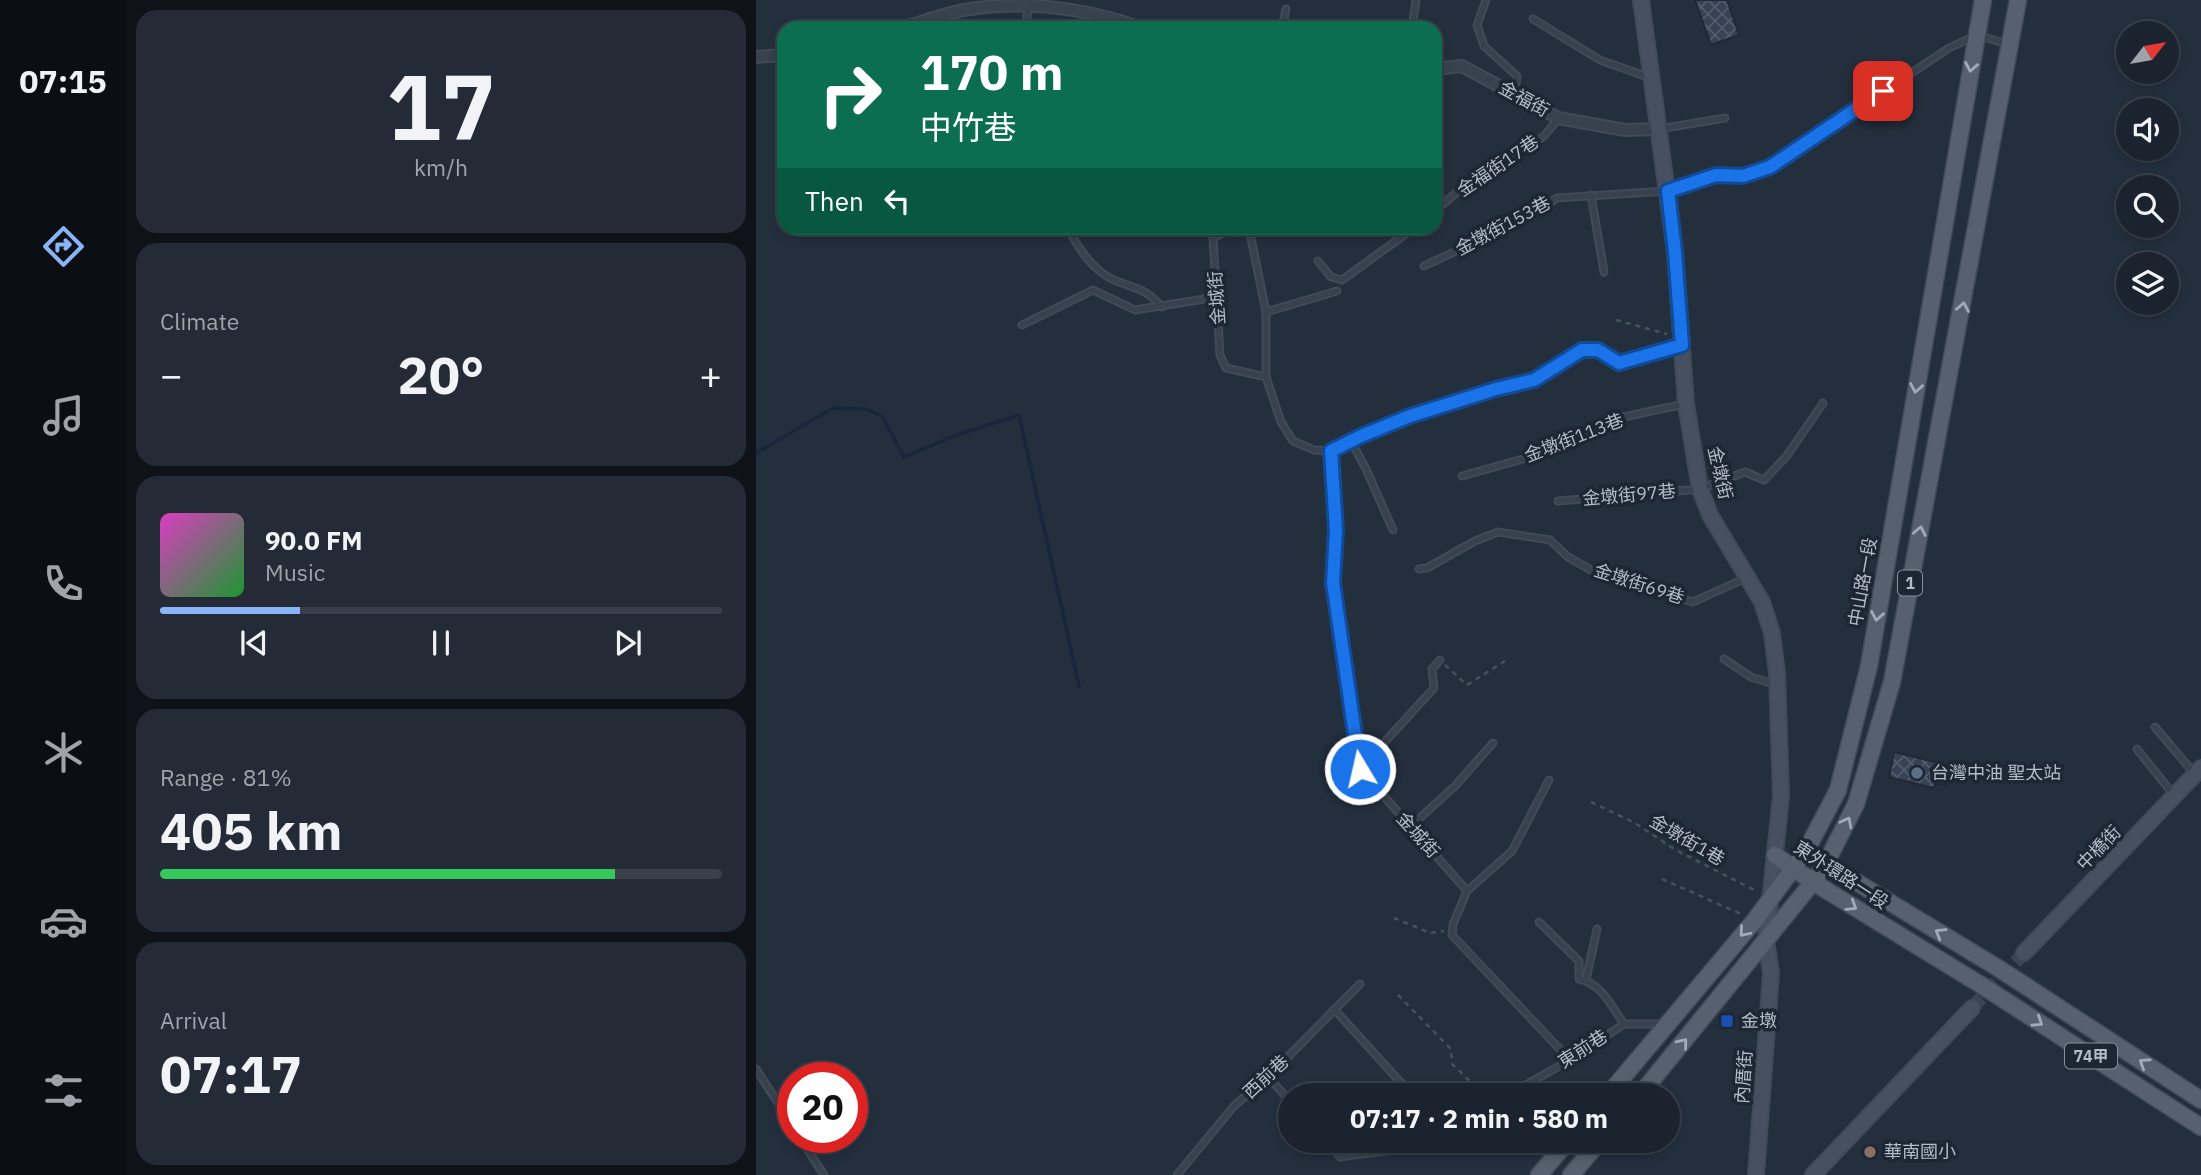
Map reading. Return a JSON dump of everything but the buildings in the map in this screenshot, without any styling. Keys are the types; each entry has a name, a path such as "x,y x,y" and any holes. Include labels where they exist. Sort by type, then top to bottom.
{"main road":[{"name":"中山路一段","path":"1618,1083 1755,920 1806,851 1838,790 1868,666 1983,0"},
{"name":"1","path":"1650,1083 1813,882 1826,863 1856,804 1892,682 2018,0"},
{"name":"東外環路一段","path":"1775,855 1806,851 1998,968 2201,1100"},
{"name":"東外環路一段","path":"1775,855 1813,882 1981,985 2201,1127"},
{"path":"1539,1175 1558,1153"},
{"path":"1571,1175 1590,1153"}],"street":[{"name":"金墩街","path":"1641,0 1668,191 1686,404 1700,489 1710,515 1762,602 1772,633 1777,685 1781,796 1766,940"},
{"path":"926,21 964,10 1031,2 1122,21"},
{"path":"756,57 777,55"},
{"name":"金福街","path":"1442,68 1462,66 1558,118 1625,130 1658,129"},
{"name":"中橋街","path":"2024,953 2198,771"},
{"name":"內厝街","path":"1756,1175 1771,973 1766,940"},
{"path":"1813,1175 1972,1008"}],"lane":[{"path":"1413,21 1416,0"},
{"path":"1486,0 1477,25 1484,46 1517,76 1515,93"},
{"path":"1027,21 1031,2"},
{"path":"1283,21 1286,9"},
{"path":"1533,19 1600,60 1651,78"},
{"path":"1977,35 2011,45"},
{"name":"金墩街153巷","path":"1424,266 1506,228 1557,198 1668,191 1716,175 1743,176 1770,167 1948,48 1977,35"},
{"name":"金福街17巷","path":"1442,205 1464,187 1544,136 1558,118"},
{"path":"1658,129 1725,118"},
{"path":"1591,195 1604,272"},
{"path":"1072,235 1079,249 1099,271 1150,293 1162,307"},
{"name":"金城街","path":"1219,235 1213,238 1220,355 1226,368 1266,377"},
{"path":"1250,235 1266,312 1266,377 1281,422 1293,441 1314,450 1331,451 1410,416 1534,380 1582,350 1598,350 1619,363 1682,341"},
{"path":"1318,261 1331,277 1342,280 1404,235"},
{"path":"1022,325 1093,290 1135,310 1217,297"},
{"path":"1266,312 1337,291"},
{"name":"金墩街97巷","path":"1558,501 1700,489 1745,472 1764,480 1786,457 1824,403"},
{"name":"金墩街113巷","path":"1462,476 1537,454 1609,420 1686,404"},
{"path":"1351,441 1393,530"},
{"path":"1331,451 1336,530 1333,583 1360,769"},
{"name":"金墩街69巷","path":"1419,569 1427,568 1475,541 1498,532 1550,540 1568,557 1591,570 1693,602 1746,578"},
{"path":"1724,659 1751,677 1777,685"},
{"path":"1360,769 1434,688 1432,669 1440,660"},
{"path":"2155,727 2198,771"},
{"path":"1411,826 1455,786 1493,743"},
{"path":"2137,749 2175,796"},
{"name":"金城街","path":"1360,769 1467,891"},
{"path":"1549,780 1512,851 1467,891 1451,935 1570,1060"},
{"path":"1539,922 1579,961 1578,979 1586,980 1598,988 1625,1024"},
{"path":"1586,980 1597,929"},
{"name":"西前巷","path":"1177,1175 1234,1106 1268,1077 1360,984"},
{"path":"1334,1009 1401,1083"},
{"name":"東前巷","path":"1529,1083 1625,1024 1667,1024"},
{"path":"756,1069 777,1101"},
{"path":"1268,1077 1278,1088"},
{"path":"810,1153 824,1175"},
{"path":"1336,1153 1340,1157 1370,1153"}],"path":[{"path":"1616,320 1682,341"},
{"path":"1440,660 1467,685 1505,661"},
{"name":"金墩街1巷","path":"1591,802 1635,823 1674,849 1770,899"},
{"path":"1662,879 1755,920"},
{"path":"1394,918 1430,933 1452,930"},
{"path":"1398,995 1451,1049 1452,1064 1472,1083"}],"waterway":[{"path":"756,453 833,408 866,409 882,416 904,457 954,436 1019,415 1079,686"}],"tunnel":[{"path":"1972,1008 2024,953"}],"place":[{"name":"台灣中油 聖太站","path":"1917,773"},
{"name":"金墩","path":"1727,1021"},
{"name":"華南國小","path":"1870,1152"}],"route":[{"path":"1360,769 1333,583 1336,530 1331,451 1410,416 1534,380 1582,350 1598,350 1619,363 1682,345 1668,191 1716,175 1743,176 1770,167 1883,91"}]}
